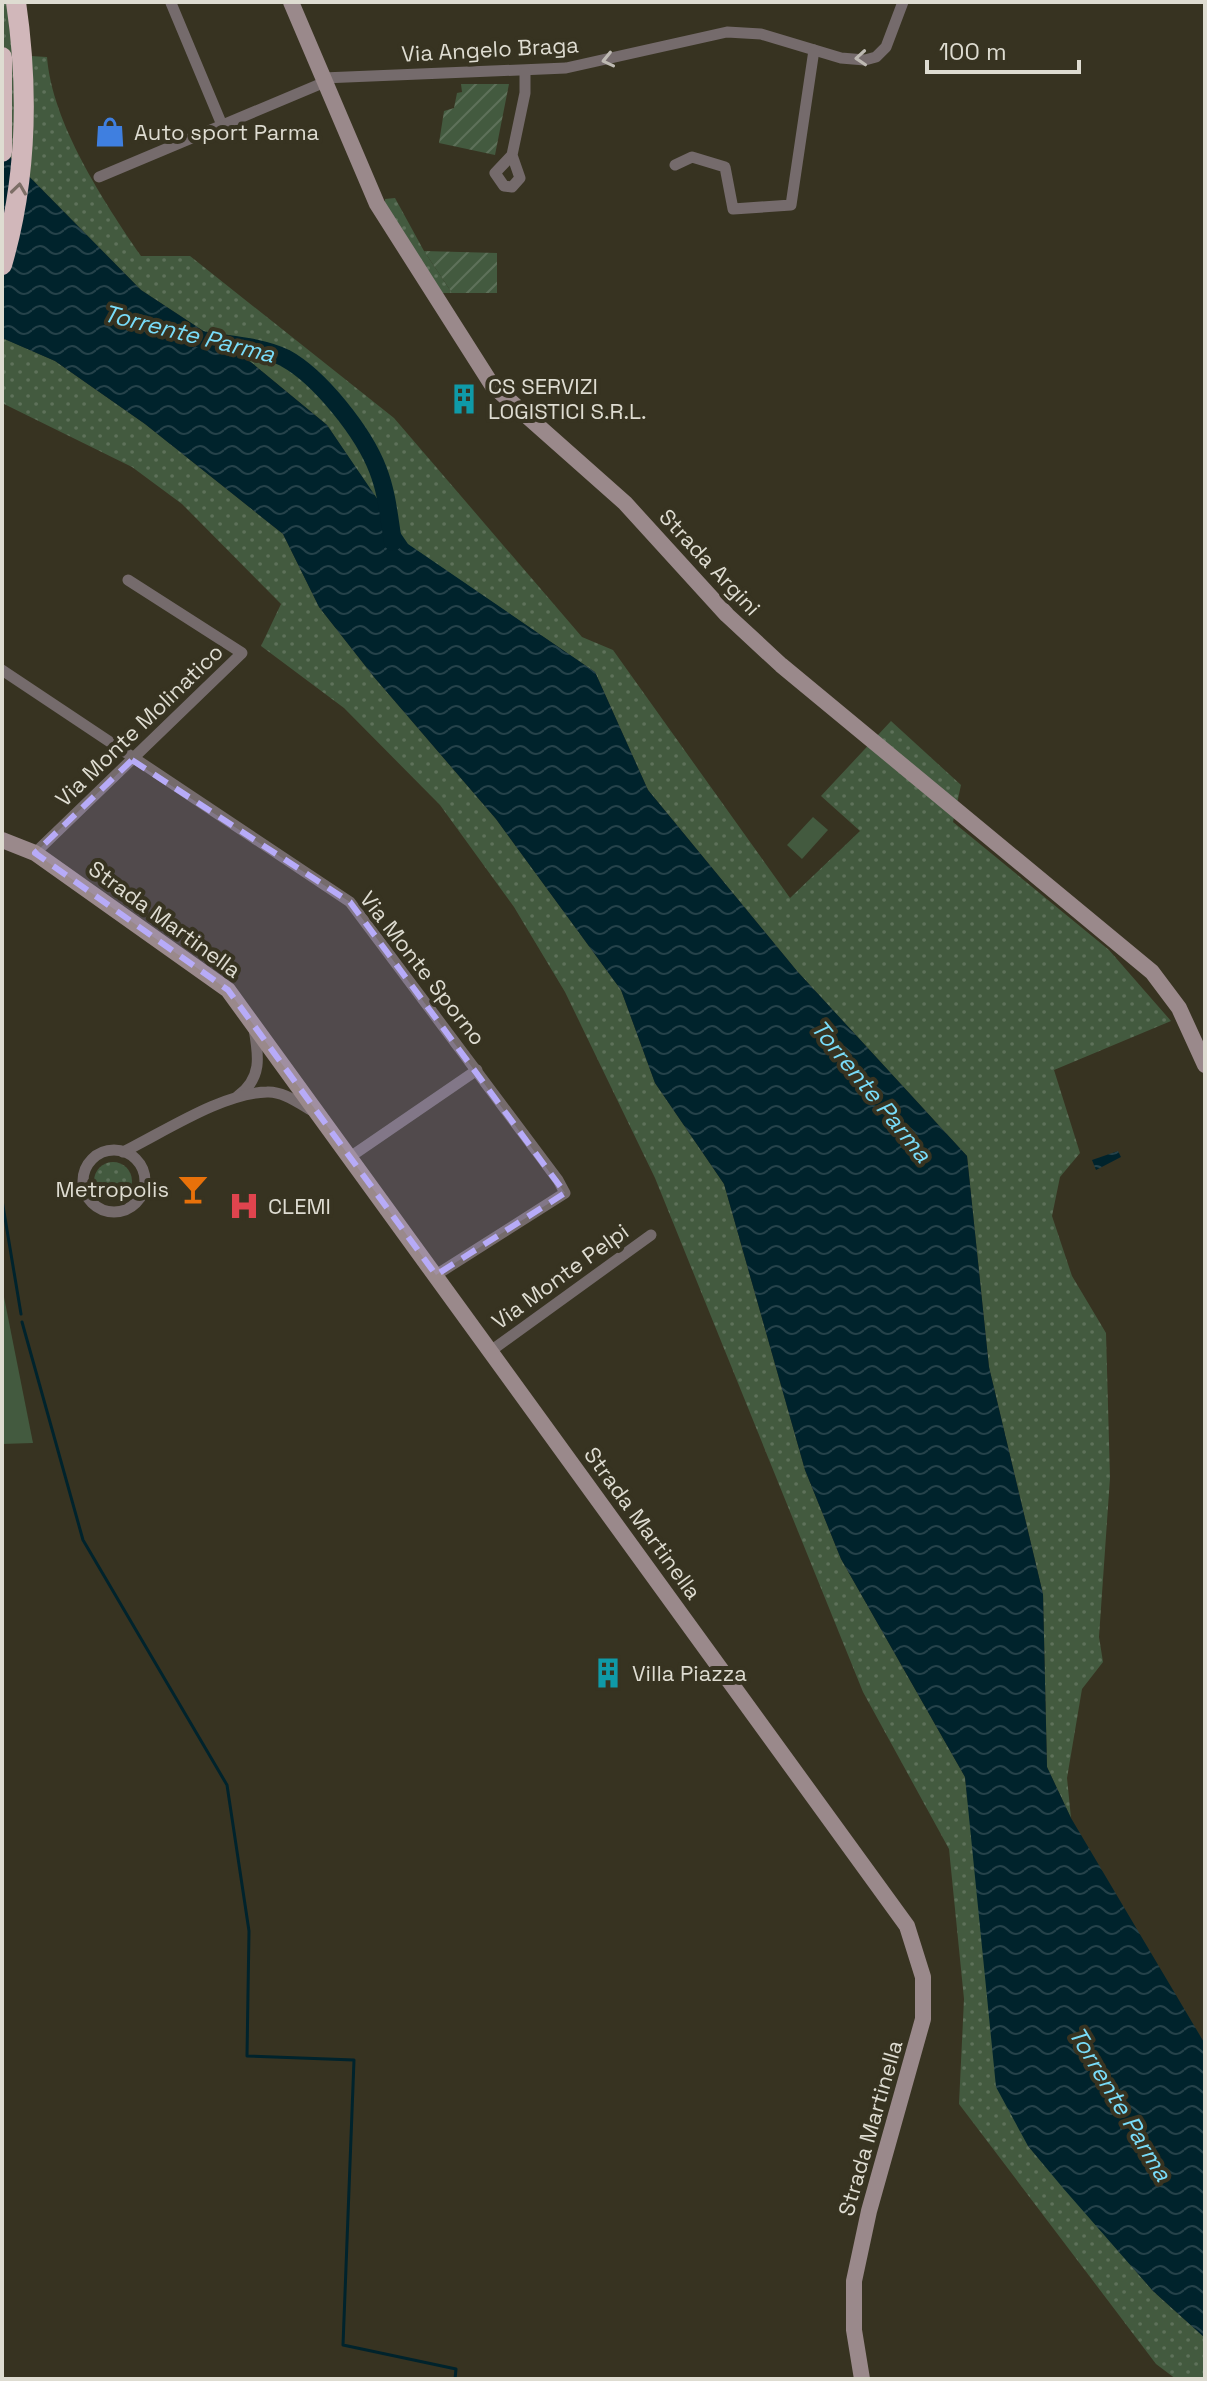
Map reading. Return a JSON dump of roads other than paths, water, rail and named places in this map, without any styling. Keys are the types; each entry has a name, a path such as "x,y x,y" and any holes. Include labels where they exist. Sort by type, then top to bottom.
{"highway":[{"path":"2,152 16,2"},
{"path":"2,265 17,199 23,150 9,58"}],"street":[{"name":"Strada Argini","path":"291,2 383,215 500,394 619,497 727,615 781,665 1152,972 1179,1008 1205,1065"},
{"name":"Via Angelo Braga","path":"324,80 525,72 596,63 720,32 754,33 848,60 876,57 891,37 903,2"},
{"path":"171,3 222,125"},
{"path":"675,165 692,157 725,167 733,209 791,205 814,50"},
{"path":"512,155 525,93 525,72"},
{"path":"99,177 324,80"},
{"name":"Via Monte Molinatico","path":"35,853 242,653 128,580"},
{"name":"Via Monte Sporno","path":"2,670 132,760 350,902 565,1193 436,1275"},
{"name":"Strada Martinella","path":"2,840 35,853 228,990 907,1926 916,1945 923,1977 923,2019 869,2211 854,2281 854,2330 862,2379"},
{"path":"235,1099 250,1087 257,1073 258,1048 253,1022"},
{"path":"257,1073 268,1067 287,1068"},
{"path":"270,1091 287,1068"},
{"path":"350,1157 477,1070"},
{"path":"146,1141 142,1167 145,1187 135,1205 112,1212 94,1205 83,1183 88,1166 102,1153 123,1152 146,1141 235,1099 270,1091 318,1113"},
{"path":"123,1152 142,1167"},
{"name":"Via Monte Pelpi","path":"492,1350 651,1235"}],"water":[{"path":"2,149 141,290 252,363 327,425 408,544 595,672 648,790 797,971 967,1156 989,1367 1043,1594 1047,1767 1071,1818 1205,2044 1205,2338 1153,2291 1028,2146 996,2087 965,1777 841,1559 805,1470 724,1184 655,1083 621,990 496,819 374,677 319,607 283,534 145,424 55,361 2,338"},
{"path":"1118,1151 1121,1157 1096,1170 1092,1160"}],"waterway":[{"name":"Torrente Parma","path":"202,340 276,354 298,367 326,392 352,423 378,470 386,496 393,542"},
{"path":"2,1200 21,1314"},
{"path":"22,1322 83,1540 227,1785 249,1931 247,2056 354,2060 343,2345 456,2369 455,2379"}],"place":[{"name":"Auto sport Parma","path":"110,132"},
{"name":"CS SERVIZI LOGISTICI S.R.L.","path":"464,399"},
{"name":"Metropolis","path":"193,1189"},
{"name":"CLEMI","path":"244,1206"},
{"name":"Villa Piazza","path":"608,1673"}]}
